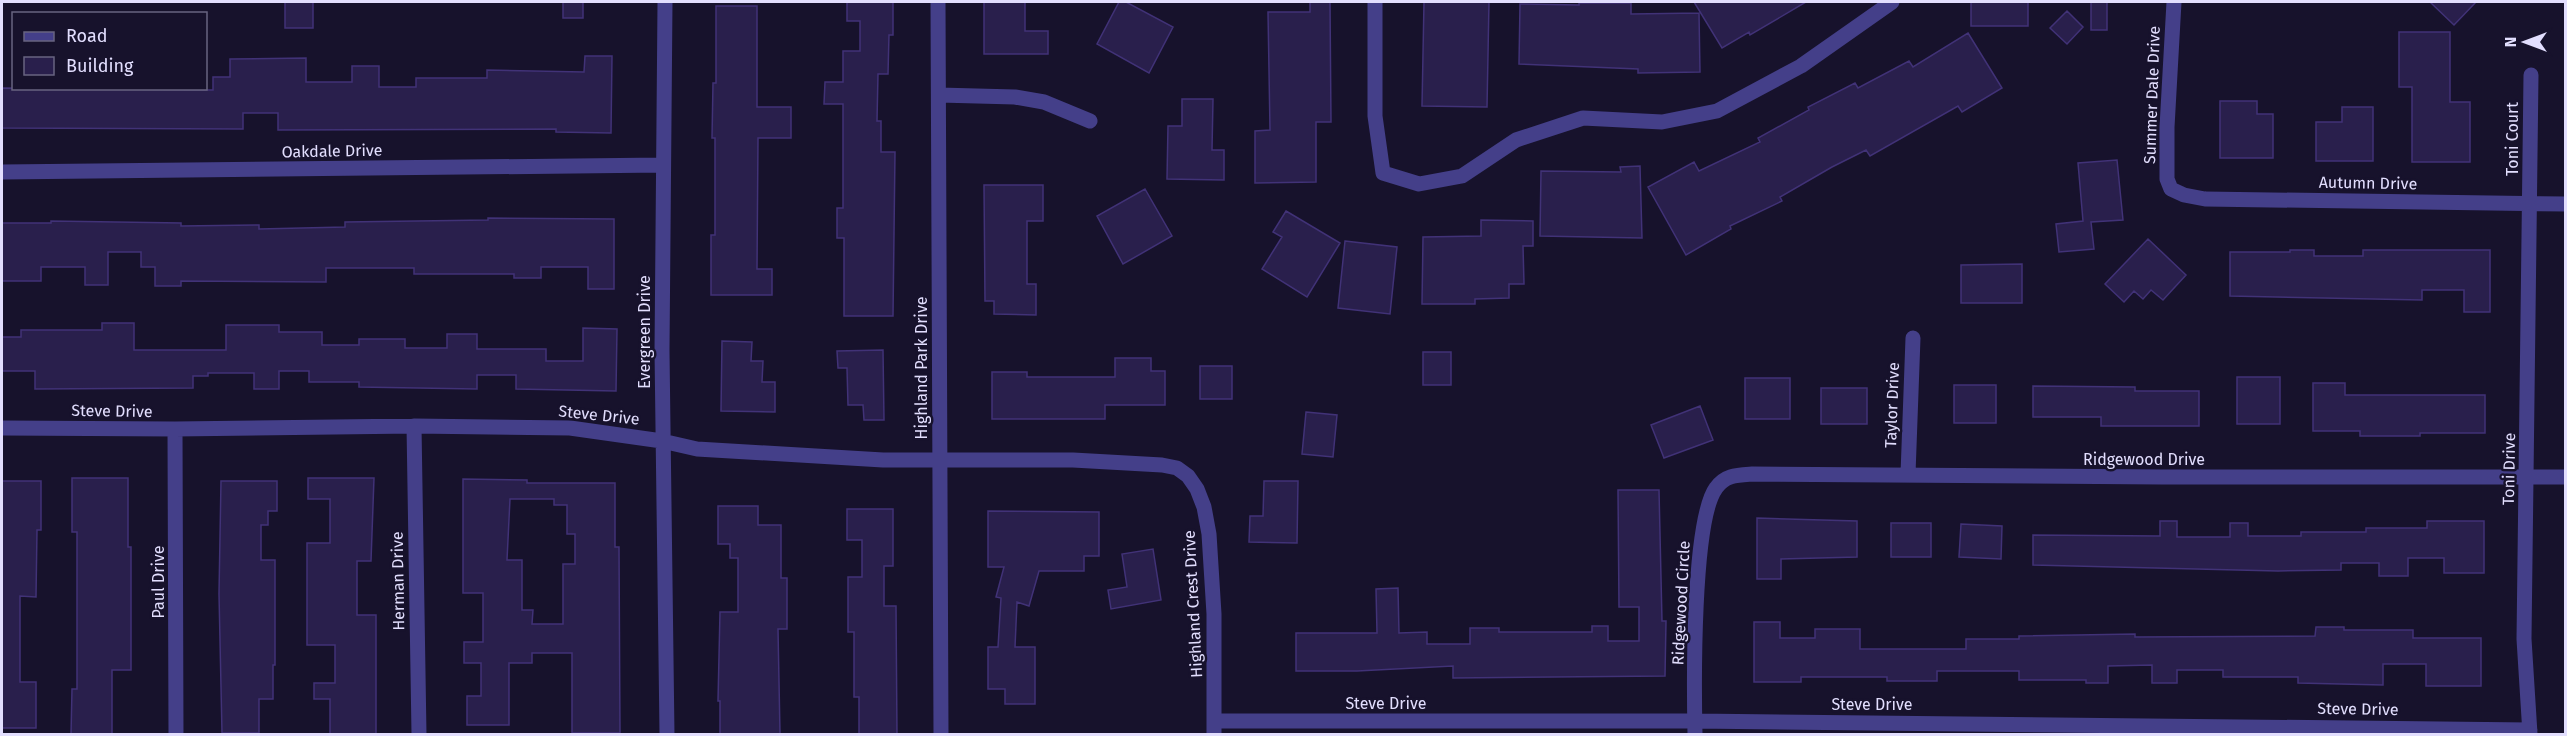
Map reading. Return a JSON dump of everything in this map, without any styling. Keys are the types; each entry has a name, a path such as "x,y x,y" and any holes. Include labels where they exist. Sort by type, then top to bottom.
{"street":[{"name":"Evergreen Drive","path":"665,2 662,441 667,735"},
{"name":"Highland Park Drive","path":"938,2 941,735"},
{"path":"1375,2 1375,116 1383,173 1419,184 1462,176 1516,140 1583,118 1662,122 1717,111 1801,66 1892,2"},
{"name":"Summer Dale Drive","path":"2171,189 2167,178 2167,127 2174,2"},
{"name":"Toni Court","path":"2530,203 2531,75"},
{"path":"939,95 1015,97 1044,102 1090,121"},
{"name":"Oakdale Drive","path":"2,172 663,165"},
{"name":"Autumn Drive","path":"2171,189 2184,195 2205,199 2565,204"},
{"name":"Toni Drive","path":"2530,203 2524,639 2530,732"},
{"name":"Taylor Drive","path":"1908,474 1913,338"},
{"name":"Steve Drive","path":"2,428 175,429 414,426 570,428 662,441 697,449 883,460 1073,460 1162,465 1177,468 1188,476"},
{"name":"Herman Drive","path":"414,426 419,735"},
{"name":"Paul Drive","path":"175,429 176,735"},
{"name":"Ridgewood Drive","path":"1724,479 1752,474 2565,477"},
{"name":"Highland Crest Drive","path":"1188,476 1197,489 1204,507 1209,534 1214,614 1214,728"},
{"name":"Ridgewood Circle","path":"1695,728 1695,655 1701,540 1714,490 1724,479"},
{"name":"Steve Drive","path":"1214,728 2530,732"}],"building":[{"path":"285,2 313,2 313,28 285,28"},
{"path":"563,2 583,2 583,18 563,18"},
{"path":"847,2 893,2 893,35 889,35 888,74 878,74 877,121 881,121 881,152 895,152 893,316 844,316 844,238 837,238 837,208 843,208 843,104 824,104 825,82 843,82 843,51 860,51 860,21 847,21"},
{"path":"984,2 1025,2 1025,31 1048,31 1048,54 984,54"},
{"path":"1119,2 1126,2 1173,27 1149,73 1097,44"},
{"path":"1310,2 1330,2 1331,122 1316,122 1316,182 1255,183 1255,131 1270,130 1268,12 1310,12"},
{"path":"1424,2 1489,2 1487,107 1422,106"},
{"path":"1694,2 1806,2 1750,35 1749,32 1722,48"},
{"path":"1971,2 2028,2 2028,26 1971,26"},
{"path":"2091,2 2107,2 2107,30 2091,30"},
{"path":"2430,2 2476,2 2454,25"},
{"path":"1579,3 1631,3 1631,14 1699,13 1700,72 1638,73 1638,69 1519,64 1520,4 1579,5"},
{"path":"716,6 757,6 757,107 791,107 791,138 758,138 757,269 772,269 772,295 711,295 711,235 715,235 715,138 712,138 713,83 716,83"},
{"path":"2067,11 2083,27 2067,44 2050,28"},
{"path":"2399,32 2450,32 2450,102 2470,102 2470,162 2412,162 2412,87 2399,87"},
{"path":"1968,33 2002,88 1962,112 1958,106 1870,156 1866,150 1832,167 1780,197 1782,201 1730,226 1731,229 1686,255 1648,187 1694,162 1699,171 1760,142 1758,138 1809,110 1808,107 1855,83 1858,88 1909,61 1913,67"},
{"path":"585,56 612,56 611,133 556,132 556,129 278,130 278,113 243,113 243,129 2,128 2,88 12,88 12,90 213,90 213,77 230,77 230,59 306,58 306,82 352,82 352,66 379,66 379,87 416,87 416,78 487,78 487,70 584,72"},
{"path":"1182,99 1213,99 1212,150 1224,150 1224,180 1167,179 1168,126 1182,126"},
{"path":"2220,101 2257,101 2257,114 2273,114 2273,158 2220,158"},
{"path":"2342,107 2373,107 2373,161 2316,161 2316,122 2342,122"},
{"path":"2117,160 2123,220 2091,222 2094,249 2059,252 2056,224 2083,221 2078,163"},
{"path":"1640,166 1642,238 1540,236 1541,171 1621,172 1620,167"},
{"path":"984,185 1043,185 1043,221 1027,221 1027,284 1036,284 1036,315 994,314 994,301 985,301"},
{"path":"1145,189 1172,236 1123,264 1097,216"},
{"path":"1286,211 1340,243 1307,297 1262,269 1282,237 1273,232"},
{"path":"488,218 614,219 614,289 588,289 588,267 541,267 541,278 514,278 514,274 414,274 414,268 326,268 326,282 181,281 181,286 155,286 155,267 141,267 141,252 108,252 108,285 85,285 85,267 41,267 41,281 2,281 2,223 51,223 51,221 181,223 181,226 259,225 259,229 345,227 345,222 488,220"},
{"path":"1481,220 1533,221 1533,246 1523,246 1524,284 1509,284 1509,298 1475,299 1475,304 1422,304 1423,237 1481,236"},
{"path":"2148,239 2186,275 2163,300 2151,290 2143,299 2134,291 2124,302 2105,284"},
{"path":"1345,241 1397,247 1390,314 1338,308"},
{"path":"2290,250 2314,250 2314,256 2363,256 2363,250 2490,250 2490,312 2464,312 2464,290 2422,290 2422,300 2230,296 2230,252 2290,252"},
{"path":"2022,264 2022,303 1961,303 1961,265"},
{"path":"102,323 134,323 134,350 226,350 226,325 279,325 279,332 322,332 322,345 359,345 359,339 405,339 405,348 447,348 447,334 477,334 477,349 546,349 546,361 583,361 583,328 617,329 616,391 516,389 516,375 477,375 477,389 359,387 359,382 309,382 309,371 279,371 279,389 254,389 254,373 208,373 208,376 193,376 193,388 35,389 35,371 2,371 2,337 21,337 21,330 102,330"},
{"path":"722,341 752,342 751,361 763,361 762,382 775,382 775,412 721,411"},
{"path":"883,350 884,420 864,420 863,405 848,405 847,368 838,368 837,351"},
{"path":"1423,352 1451,352 1451,385 1423,385"},
{"path":"1115,358 1151,358 1151,371 1165,371 1165,405 1105,405 1105,419 992,419 992,372 1027,372 1027,377 1115,377"},
{"path":"1200,366 1232,366 1232,399 1200,399"},
{"path":"2237,377 2280,377 2280,424 2237,424"},
{"path":"1745,378 1790,378 1790,419 1745,419"},
{"path":"2313,383 2345,383 2345,395 2485,395 2485,433 2360,436 2360,431 2313,431"},
{"path":"1954,385 1996,385 1996,423 1954,423"},
{"path":"2033,386 2135,387 2135,391 2199,391 2199,426 2101,426 2101,417 2033,417"},
{"path":"1821,388 1867,388 1867,424 1821,424"},
{"path":"1700,406 1713,440 1664,458 1651,425"},
{"path":"1306,412 1337,415 1333,457 1302,454"},
{"path":"72,478 128,478 128,547 131,547 131,670 112,670 112,735 71,735 72,689 77,689 77,532 72,532"},
{"path":"308,478 374,478 371,561 357,561 357,615 376,615 376,734 330,734 330,699 314,699 314,683 335,683 335,645 307,645 307,543 330,543 330,499 308,499"},
{"path":"463,479 527,480 527,483 615,483 615,547 619,547 620,733 572,733 572,653 532,653 532,663 509,663 509,725 467,725 467,696 481,696 481,663 464,663 464,642 483,642 483,593 463,593","holes":["510,499 554,499 554,505 567,505 567,534 575,534 575,564 563,564 563,624 532,624 533,610 522,610 522,560 507,560"]},
{"path":"2,481 41,481 41,530 37,530 36,597 20,596 20,682 36,682 36,728 2,728"},
{"path":"221,481 277,481 277,511 268,511 268,525 261,525 261,560 275,560 275,665 273,665 273,699 259,699 259,733 222,733 219,594"},
{"path":"1264,481 1298,481 1297,543 1249,542 1250,516 1263,516"},
{"path":"1618,490 1659,490 1662,621 1666,621 1665,676 1453,678 1453,666 1357,671 1296,671 1296,633 1377,633 1376,589 1398,588 1399,633 1427,632 1427,644 1470,644 1470,628 1499,628 1499,632 1592,632 1592,626 1608,626 1608,641 1639,641 1639,607 1619,607"},
{"path":"718,506 758,506 758,525 781,525 781,578 787,578 787,629 778,629 780,734 720,735 720,701 718,701 720,612 738,612 738,558 730,558 730,544 718,544"},
{"path":"847,509 893,509 893,566 884,566 884,606 896,606 897,735 859,735 859,697 854,697 854,632 848,632 848,577 862,577 862,540 847,540"},
{"path":"988,511 1099,512 1099,556 1084,556 1084,571 1039,571 1029,606 1017,602 1015,647 1035,647 1035,704 1005,704 1005,689 988,689 988,647 998,647 1001,598 996,597 1004,567 988,567"},
{"path":"1757,518 1857,521 1857,557 1781,559 1781,579 1757,579"},
{"path":"2160,521 2177,521 2177,537 2230,537 2230,523 2248,523 2248,536 2301,536 2301,532 2366,532 2366,528 2427,528 2427,521 2484,521 2484,573 2444,573 2444,558 2408,558 2408,576 2379,576 2379,563 2341,563 2341,570 2278,571 2033,565 2033,535 2160,536"},
{"path":"1891,523 1931,523 1931,557 1891,557"},
{"path":"1961,524 2002,526 2001,559 1959,557"},
{"path":"1153,549 1161,600 1111,609 1108,590 1127,587 1122,554"},
{"path":"1754,622 1780,622 1780,638 1815,638 1815,629 1860,629 1860,649 1966,649 1966,639 2019,639 2019,636 2135,634 2135,637 2315,636 2316,627 2344,627 2344,630 2413,630 2413,638 2481,638 2481,686 2426,686 2426,664 2383,664 2383,685 2298,683 2298,677 2223,677 2223,670 2177,670 2177,683 2152,683 2152,665 2108,666 2108,683 2086,683 2086,680 2019,680 2019,671 1937,671 1937,681 1887,681 1887,677 1801,677 1801,682 1754,682"}]}
